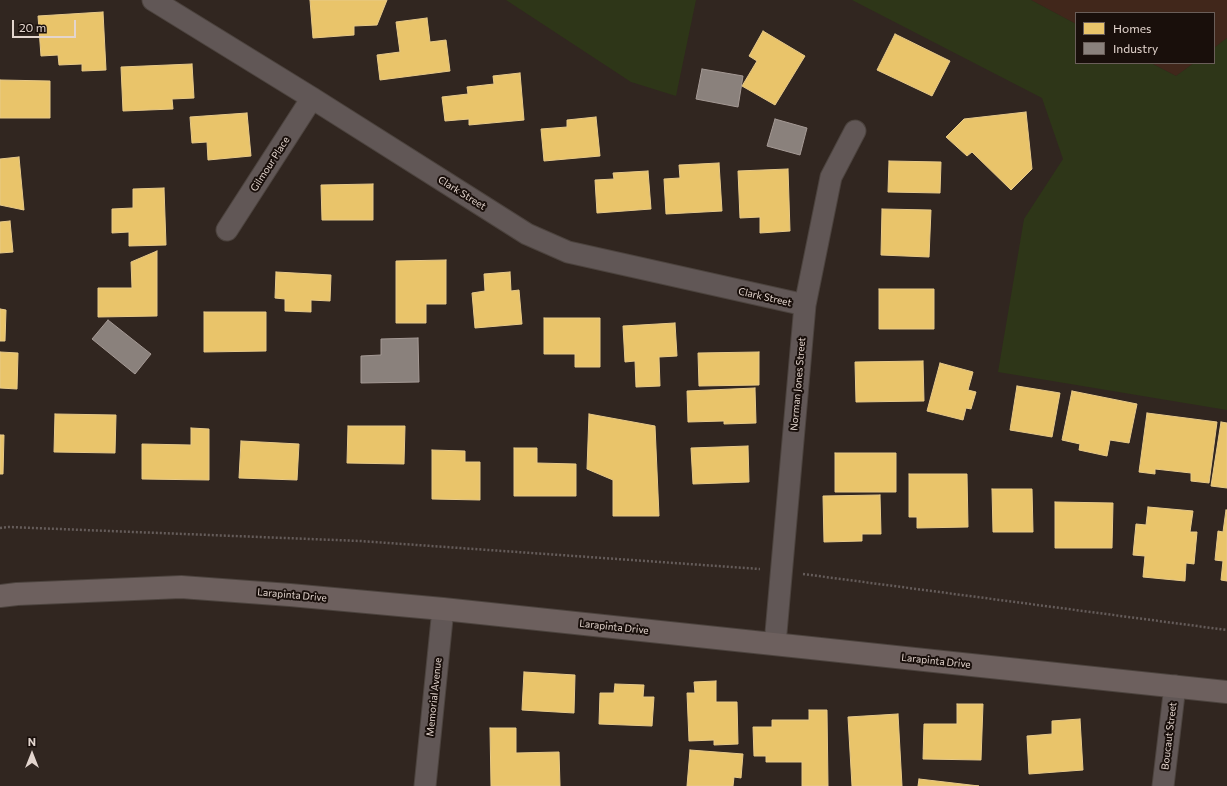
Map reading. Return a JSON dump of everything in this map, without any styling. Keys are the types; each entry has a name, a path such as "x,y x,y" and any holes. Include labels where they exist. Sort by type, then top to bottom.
{"main road":[{"name":"Larapinta Drive","path":"0,596 181,587 290,595 443,609 1227,692"}],"street":[{"name":"Clark Street","path":"153,0 312,98 527,234 568,252 805,305"},
{"name":"Gilmour Place","path":"228,230 312,98"},
{"name":"Norman Jones Street","path":"775,644 805,305 831,177 855,131"},
{"name":"Memorial Avenue","path":"426,786 443,609"},
{"name":"Boucaut Street","path":"1163,786 1175,686"}],"path":[{"path":"0,528 17,527 360,542 781,571 1227,630"}],"shaded area":[{"path":"1031,0 1227,0 1227,38 1215,47 1215,12 1075,12 1075,23"},
{"path":"1153,64 1193,64 1176,76"}],"green space":[{"path":"506,0 696,0 676,96 631,82"},
{"path":"852,0 1031,0 1075,23 1075,64 1153,64 1176,76 1193,64 1215,64 1215,47 1227,38 1227,410 998,372 1024,219 1063,159 1042,98"}],"building: Homes":[{"path":"310,0 387,0 377,25 354,26 354,35 313,38"},
{"path":"103,12 106,70 82,71 82,64 59,65 58,55 41,56 38,16"},
{"path":"427,18 430,42 446,40 450,71 380,80 377,55 400,52 396,22"},
{"path":"763,31 805,56 775,105 742,86 757,61 749,56"},
{"path":"895,34 950,61 932,96 877,70"},
{"path":"192,64 194,98 172,99 173,109 123,111 121,67"},
{"path":"520,73 524,120 469,125 469,119 445,121 442,97 468,94 467,87 494,84 493,76"},
{"path":"0,80 50,81 50,118 0,118"},
{"path":"1026,112 1032,169 1011,190 972,152 967,156 946,137 964,119"},
{"path":"247,113 251,156 208,160 207,142 192,143 190,117"},
{"path":"596,117 600,156 544,161 541,129 567,127 567,120"},
{"path":"19,157 24,210 0,205 0,159"},
{"path":"889,161 941,162 940,193 888,192"},
{"path":"719,163 722,211 666,214 664,179 680,178 679,165"},
{"path":"788,169 790,231 760,233 760,217 740,218 738,171"},
{"path":"648,171 651,209 597,213 595,180 614,179 613,173"},
{"path":"373,184 373,220 322,220 321,185"},
{"path":"164,188 166,245 129,246 129,232 112,233 112,209 133,208 133,189"},
{"path":"882,209 931,210 929,257 881,255"},
{"path":"10,221 13,252 0,253 0,222"},
{"path":"157,251 157,316 98,317 98,288 132,288 131,262"},
{"path":"446,260 446,304 426,304 426,323 396,323 396,261"},
{"path":"276,272 331,275 330,301 311,300 311,312 285,311 285,299 275,298"},
{"path":"510,272 511,291 519,290 522,324 475,328 472,293 485,291 484,274"},
{"path":"879,289 934,289 934,329 879,329"},
{"path":"0,309 6,310 5,341 0,341"},
{"path":"204,312 266,312 266,351 204,352"},
{"path":"544,318 600,318 600,367 575,367 575,354 544,354"},
{"path":"675,323 677,356 659,357 660,386 636,387 635,361 625,362 623,326"},
{"path":"0,352 18,353 17,389 0,388"},
{"path":"759,352 759,385 699,386 698,353"},
{"path":"923,361 924,401 856,402 855,362"},
{"path":"940,363 973,372 968,390 976,392 971,409 966,408 963,420 927,411"},
{"path":"1017,386 1060,393 1052,437 1010,430"},
{"path":"755,388 756,423 724,424 724,421 688,422 687,391"},
{"path":"1072,391 1137,404 1129,443 1110,440 1107,456 1079,450 1080,444 1062,440"},
{"path":"1147,413 1217,422 1209,483 1191,481 1191,473 1155,469 1155,474 1139,472"},
{"path":"55,414 116,415 115,453 54,452"},
{"path":"589,414 655,426 659,516 613,516 613,480 587,469"},
{"path":"1221,422 1227,423 1227,488 1211,486"},
{"path":"348,426 405,426 404,464 347,463"},
{"path":"191,428 209,429 209,480 142,479 142,444 191,445"},
{"path":"0,435 4,435 3,474 0,474"},
{"path":"241,441 299,444 297,480 239,478"},
{"path":"748,446 749,482 693,484 691,448"},
{"path":"514,448 537,448 537,463 576,464 576,496 514,496"},
{"path":"432,450 465,451 465,462 480,462 480,500 432,499"},
{"path":"835,453 896,453 896,492 835,492"},
{"path":"909,474 967,474 968,527 917,528 917,517 909,517"},
{"path":"992,489 1032,489 1033,532 993,532"},
{"path":"880,495 881,534 862,534 862,541 824,542 823,496"},
{"path":"1055,502 1113,503 1112,548 1055,548"},
{"path":"1148,507 1193,511 1190,532 1197,532 1194,564 1186,563 1185,581 1143,577 1145,556 1133,555 1136,524 1146,525"},
{"path":"1226,510 1227,581 1221,580 1223,561 1215,560 1218,531 1223,532"},
{"path":"524,672 575,675 574,713 522,710"},
{"path":"716,681 716,702 737,702 738,744 714,745 714,740 689,741 687,693 695,693 694,682"},
{"path":"615,684 644,685 643,697 654,697 652,726 599,724 600,693 614,693"},
{"path":"957,704 983,704 981,760 923,759 924,724 957,724"},
{"path":"809,710 827,710 828,786 802,786 802,762 766,762 766,756 754,756 753,727 772,727 772,720 809,720"},
{"path":"898,714 902,786 852,786 848,717"},
{"path":"1080,719 1083,770 1029,774 1027,736 1052,734 1052,721"},
{"path":"490,728 516,728 516,753 559,752 560,786 491,786"},
{"path":"690,750 743,754 741,778 734,777 733,786 687,786"},
{"path":"919,779 979,786 918,786"}],"building: Industry":[{"path":"702,69 743,76 738,107 696,99"},
{"path":"775,119 807,128 800,155 767,146"},
{"path":"108,320 151,354 135,374 92,339"},
{"path":"418,338 419,382 361,383 361,356 381,355 381,339"}]}
